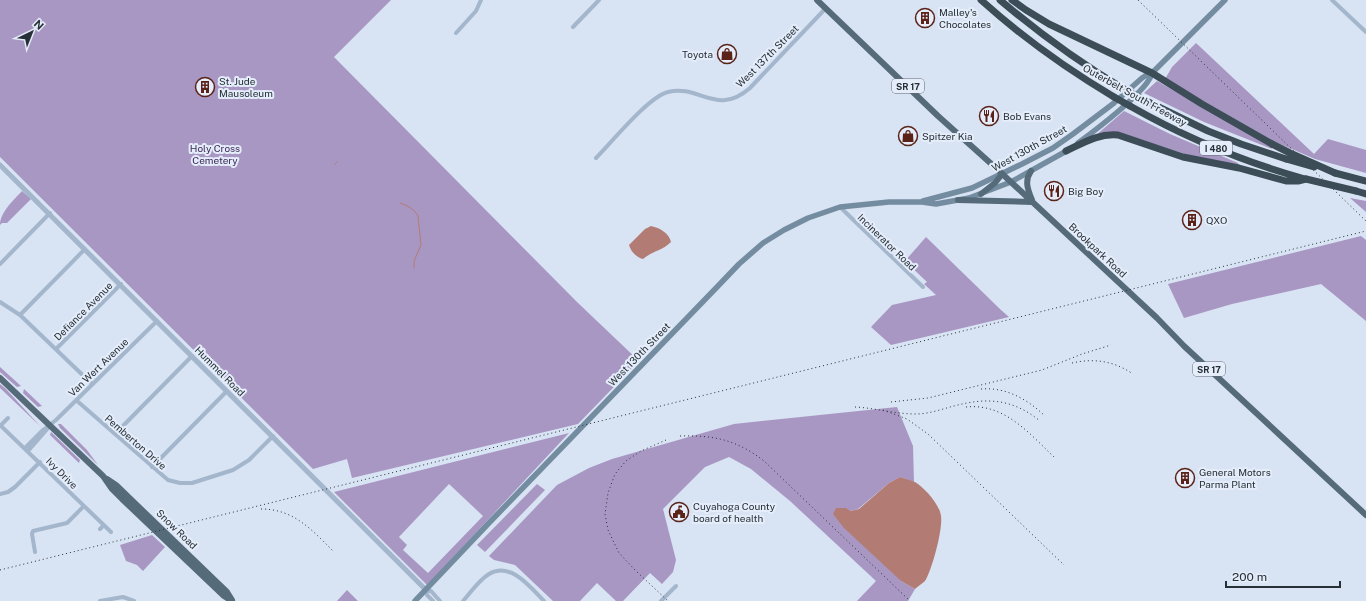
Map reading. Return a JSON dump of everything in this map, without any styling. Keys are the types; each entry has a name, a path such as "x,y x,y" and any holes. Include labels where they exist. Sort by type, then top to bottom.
{"highway":[{"name":"Outerbelt South Freeway","path":"981,0 1036,46 1082,79 1194,139 1232,155 1306,179 1366,194"},
{"name":"Outerbelt South Freeway","path":"1000,0 1062,49 1096,72 1140,98 1208,131 1241,144 1286,159 1366,181"},
{"path":"1012,0 1049,24 1152,73 1174,88 1272,144 1336,173"},
{"path":"1066,151 1102,136 1118,135 1183,157 1239,168 1286,181 1306,179"}],"main road":[{"name":"Brookpark Road","path":"817,0 938,116 1157,318 1184,346 1366,515"},
{"name":"West 130th Street","path":"922,202 972,188 1062,142 1114,103 1142,78 1152,73 1225,0"},
{"name":"West 130th Street","path":"415,601 752,252 774,235 808,218 840,207 889,202 922,202 936,204 973,197 1011,182 1066,151 1109,119 1150,81 1152,73"},
{"path":"1062,142 1066,151"},
{"path":"1046,151 1050,161"},
{"path":"958,200 1032,202 1027,189 1026,180 1031,171"},
{"path":"981,194 1002,174"},
{"path":"972,188 973,197"},
{"name":"Snow Road","path":"0,378 103,476 112,489 122,499 224,596 232,601"}],"street":[{"path":"456,33 476,11 481,0"},
{"path":"573,27 599,0"},
{"path":"1332,0 1366,32"},
{"name":"West 137th Street","path":"596,158 646,106 662,94 683,91 716,100 728,99 740,95 750,88 826,8"},
{"name":"Hummel Road","path":"0,165 86,249 426,590"},
{"name":"Incinerator Road","path":"840,207 923,288"},
{"path":"0,264 50,214"},
{"path":"20,315 86,249"},
{"name":"Defiance Avenue","path":"56,349 121,284"},
{"path":"0,302 20,315 92,384"},
{"name":"Van Wert Avenue","path":"26,449 43,430 50,425 157,321"},
{"path":"115,434 192,356"},
{"path":"152,467 227,391"},
{"name":"Pemberton Drive","path":"76,400 168,480 180,483 192,483 233,470 249,460 273,436"},
{"path":"0,426 8,418"},
{"name":"Ivy Drive","path":"0,426 40,462 111,532"},
{"path":"0,494 15,488 40,462"},
{"path":"36,552 32,534 33,531 67,522 84,506"},
{"path":"100,529 104,525"},
{"path":"463,601 489,574 500,570 519,576 544,601"},
{"path":"661,601 676,586"},
{"path":"426,590 427,595 433,601"},
{"path":"426,590 431,591 440,601"},
{"path":"100,601 123,597 134,601"}],"green space":[{"name":"Holy Cross Cemetery","path":"0,0 391,0 334,57 577,302 639,361 578,424 352,478 347,459 313,469 0,157"},
{"path":"1196,43 1314,154 1328,139 1366,150 1366,173 1315,159 1273,141 1165,79 1172,67"},
{"path":"1157,81 1270,145 1272,149 1204,122 1144,93"},
{"path":"1124,111 1170,134 1238,163 1238,165 1194,157 1127,135 1095,136"},
{"path":"22,191 31,199 7,223 2,223 0,225 2,215"},
{"path":"1350,198 1366,201 1366,212"},
{"path":"1361,236 1366,240 1366,321 1321,284 1232,304 1184,318 1168,284"},
{"path":"926,237 1009,317 891,345 871,327 892,305 936,295 924,284 927,282 905,261"},
{"path":"0,367 21,386 17,387 0,372"},
{"path":"0,384 6,389 40,426 0,388"},
{"path":"24,389 42,406 38,407 23,393"},
{"path":"897,407 913,446 914,482 900,477 889,483 858,509 850,511 901,581 915,589 908,601 857,601 876,581 790,501 751,469 729,457 705,467 663,509 676,560 673,572 662,584 650,573 623,601 616,601 597,583 580,601 553,601 515,565 494,560 489,556 557,485 589,468 612,459 734,424"},
{"path":"58,424 61,424 87,450 98,465 60,428"},
{"path":"51,432 80,460 79,463 50,435"},
{"path":"569,433 427,585 334,492","holes":["449,484 483,516 428,573 403,550 407,545 399,537"]},
{"path":"537,484 545,490 485,552 477,545"},
{"path":"152,535 165,547 143,571 137,565 126,561 120,545"},
{"path":"347,590 358,601 337,601"}],"shaded area":[{"path":"651,226 664,231 671,242 643,259 634,254 629,245 645,229"},
{"path":"900,477 915,482 923,488 935,502 941,516 939,539 931,568 925,581 915,589 901,581 844,528 833,514 836,508 846,508 850,511 859,509 889,483"}],"waterway":[{"path":"400,203 410,208 418,216 421,245 414,261 414,268"}],"railway":[{"path":"1138,0 1366,221"},
{"path":"0,570 1366,231"},
{"path":"891,402 928,398 1042,370 1082,354 1111,345"},
{"path":"1072,363 1088,361 1111,363 1133,374"},
{"path":"981,389 999,390 1016,395 1031,404 1045,416"},
{"path":"855,407 900,413 921,414 966,403 989,401 1010,404 1020,408 1040,421"},
{"path":"966,407 980,407 1004,415 1035,438 1054,457"},
{"path":"883,410 907,419 928,434 1064,565"},
{"path":"680,436 725,440 744,448 764,461 910,601"},
{"path":"666,440 641,451 626,461 615,474 608,493 605,514 608,530 619,553 668,601"},
{"path":"261,509 283,513 302,522 334,552"}],"place":[{"name":"Malley's Chocolates","path":"925,18"},
{"name":"Toyota","path":"727,54"},
{"name":"St. Jude Mausoleum","path":"205,87"},
{"name":"Bob Evans","path":"989,116"},
{"name":"Spitzer Kia","path":"908,136"},
{"name":"Big Boy","path":"1054,191"},
{"name":"QXO","path":"1192,220"},
{"name":"General Motors Parma Plant","path":"1185,478"},
{"name":"Cuyahoga County board of health","path":"679,512"}]}
